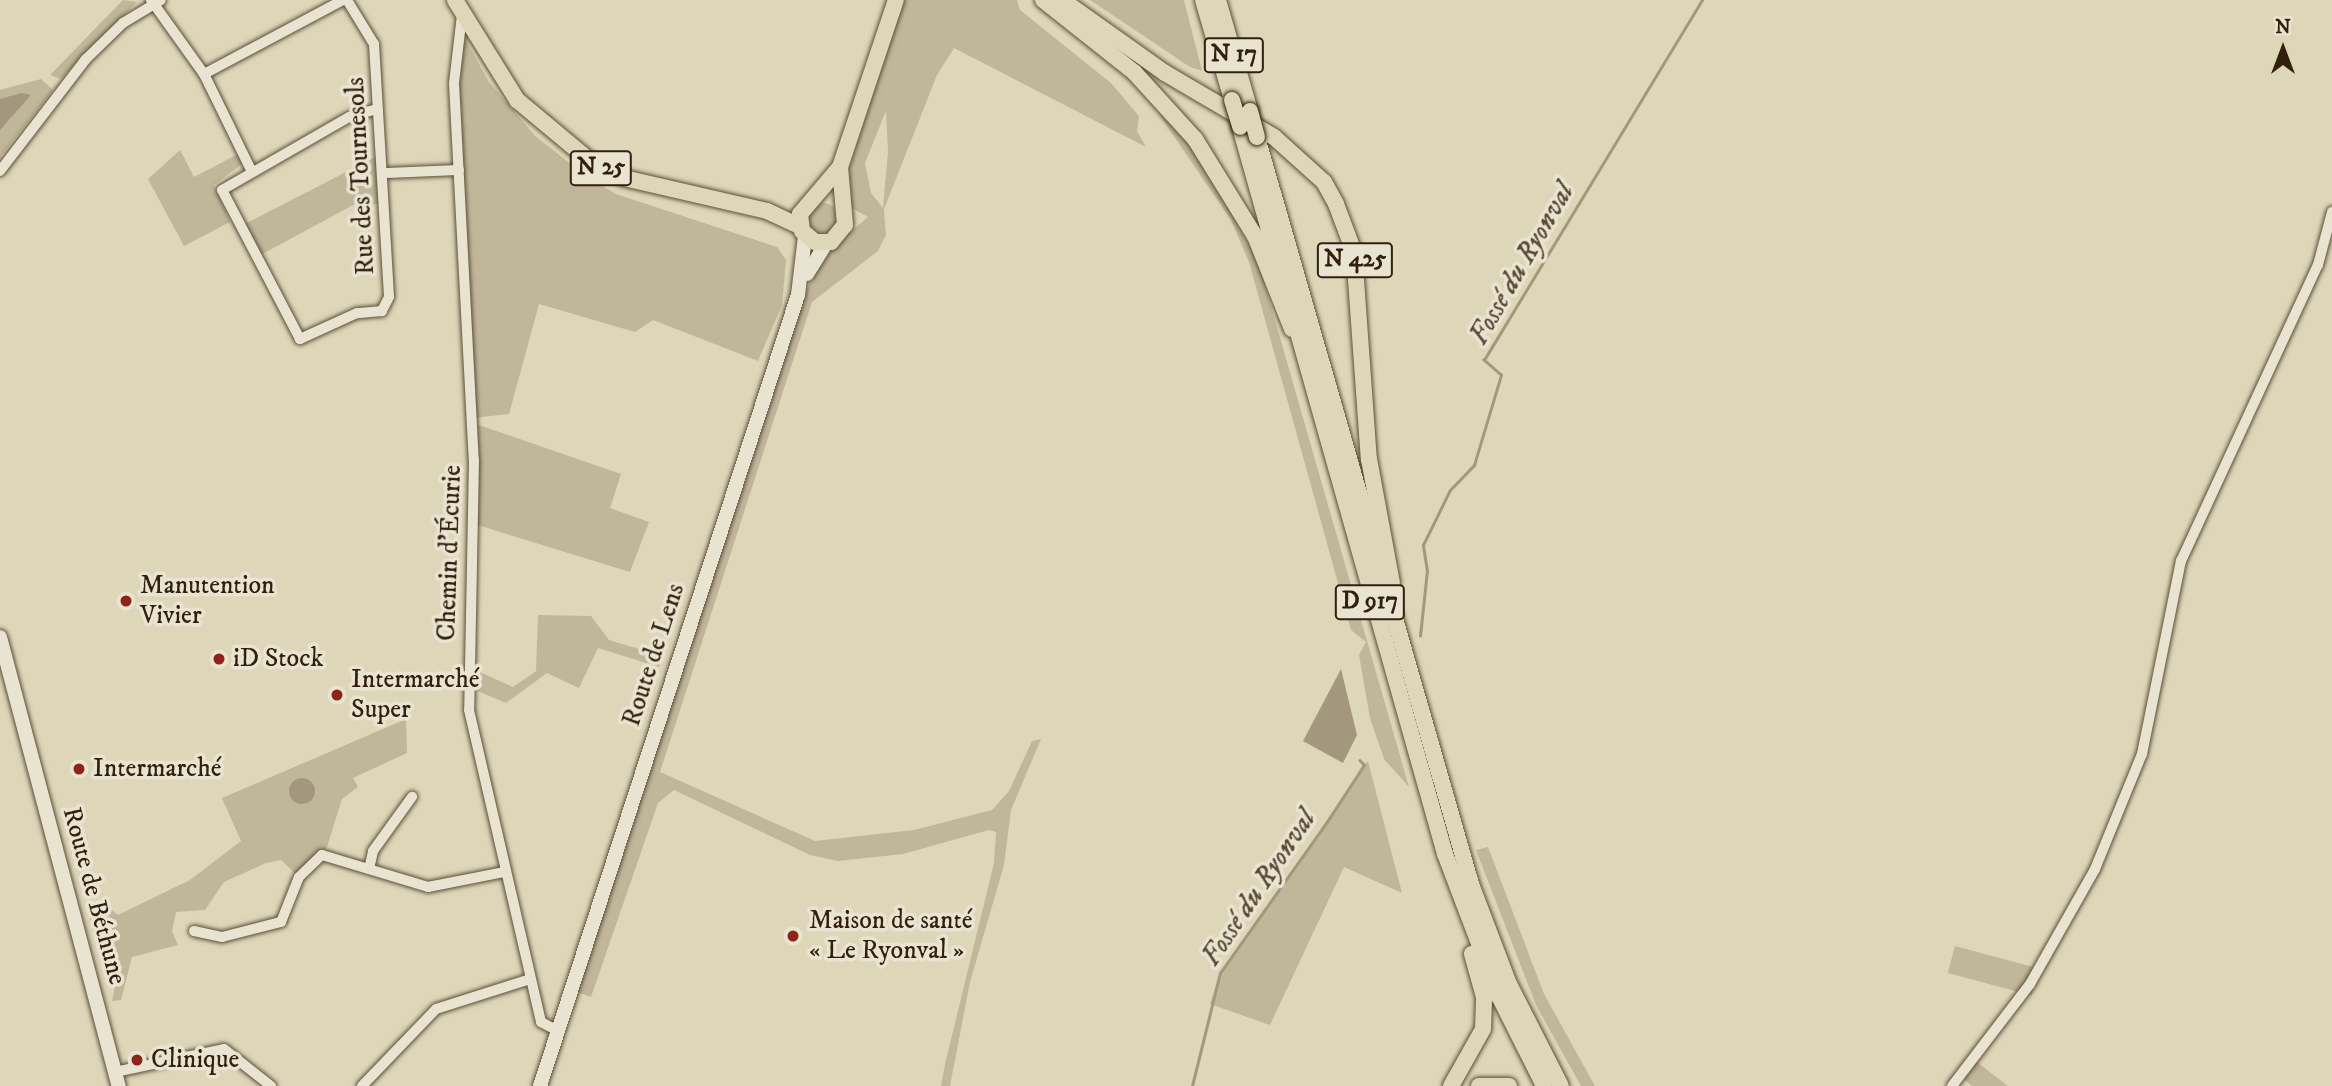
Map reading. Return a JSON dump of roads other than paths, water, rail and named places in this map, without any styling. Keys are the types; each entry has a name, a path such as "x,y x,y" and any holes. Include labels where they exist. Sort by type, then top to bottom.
{"main road":[{"name":"N 25","path":"455,0 477,42 517,100 595,165 624,178 767,211 802,231"},
{"path":"802,281 826,243 843,230 840,167 896,0"},
{"path":"1043,0 1156,93 1218,169 1255,236 1300,348"},
{"name":"N 425","path":"1062,0 1165,73 1274,137 1324,182 1336,204 1354,252 1373,488 1402,648"},
{"name":"N 17","path":"1203,0 1232,100"},
{"name":"N 17","path":"1218,0 1250,111"},
{"name":"D 917","path":"1232,100 1445,854 1499,996 1544,1086"},
{"name":"D 917","path":"1250,111 1402,648 1487,933 1561,1086"},
{"path":"826,243 802,231 802,209 815,198 840,167"},
{"path":"815,198 840,205"},
{"name":"Route de Lens","path":"540,1086 554,1030 802,281 802,231"},
{"name":"Route de Béthune","path":"0,637 117,1079"},
{"path":"1445,854 1485,1007 1477,1044 1451,1086"},
{"path":"532,1086 554,1030"},
{"path":"1479,1086 1509,1086"}],"street":[{"name":"Rue des Tournesols","path":"204,74 345,0 374,44 377,108 386,173 387,303 382,311 357,313 300,339 222,190 251,170"},
{"name":"Chemin d'Écurie","path":"461,0 462,17 457,51 459,170 473,418 469,710 504,872 541,1022 554,1030"},
{"path":"0,171 86,59 155,1 204,74 251,170 349,117 377,108"},
{"path":"457,51 477,42"},
{"path":"386,173 459,170"},
{"path":"1952,1086 2030,984 2095,869 2142,754 2159,651 2188,543 2318,264 2332,212"},
{"path":"369,869 373,851 412,797"},
{"path":"194,931 222,937 281,922 314,858 369,869 428,887 504,872"},
{"path":"362,1086 436,1009 530,979"},
{"path":"117,1079 224,1049 271,1086"}],"waterway":[{"name":"Fossé du Ryonval","path":"1420,636 1427,571 1423,545 1450,490 1474,465 1501,375 1484,360 1702,0"},
{"name":"Fossé du Ryonval","path":"1192,1086 1220,973 1327,822 1364,765 1360,761"}],"place":[{"name":"Manutention Vivier","path":"126,601"},
{"name":"iD Stock","path":"219,659"},
{"name":"Intermarché Super","path":"337,695"},
{"name":"Intermarché","path":"79,769"},
{"name":"Maison de santé « Le Ryonval »","path":"793,936"},
{"name":"Clinique","path":"137,1060"}]}
